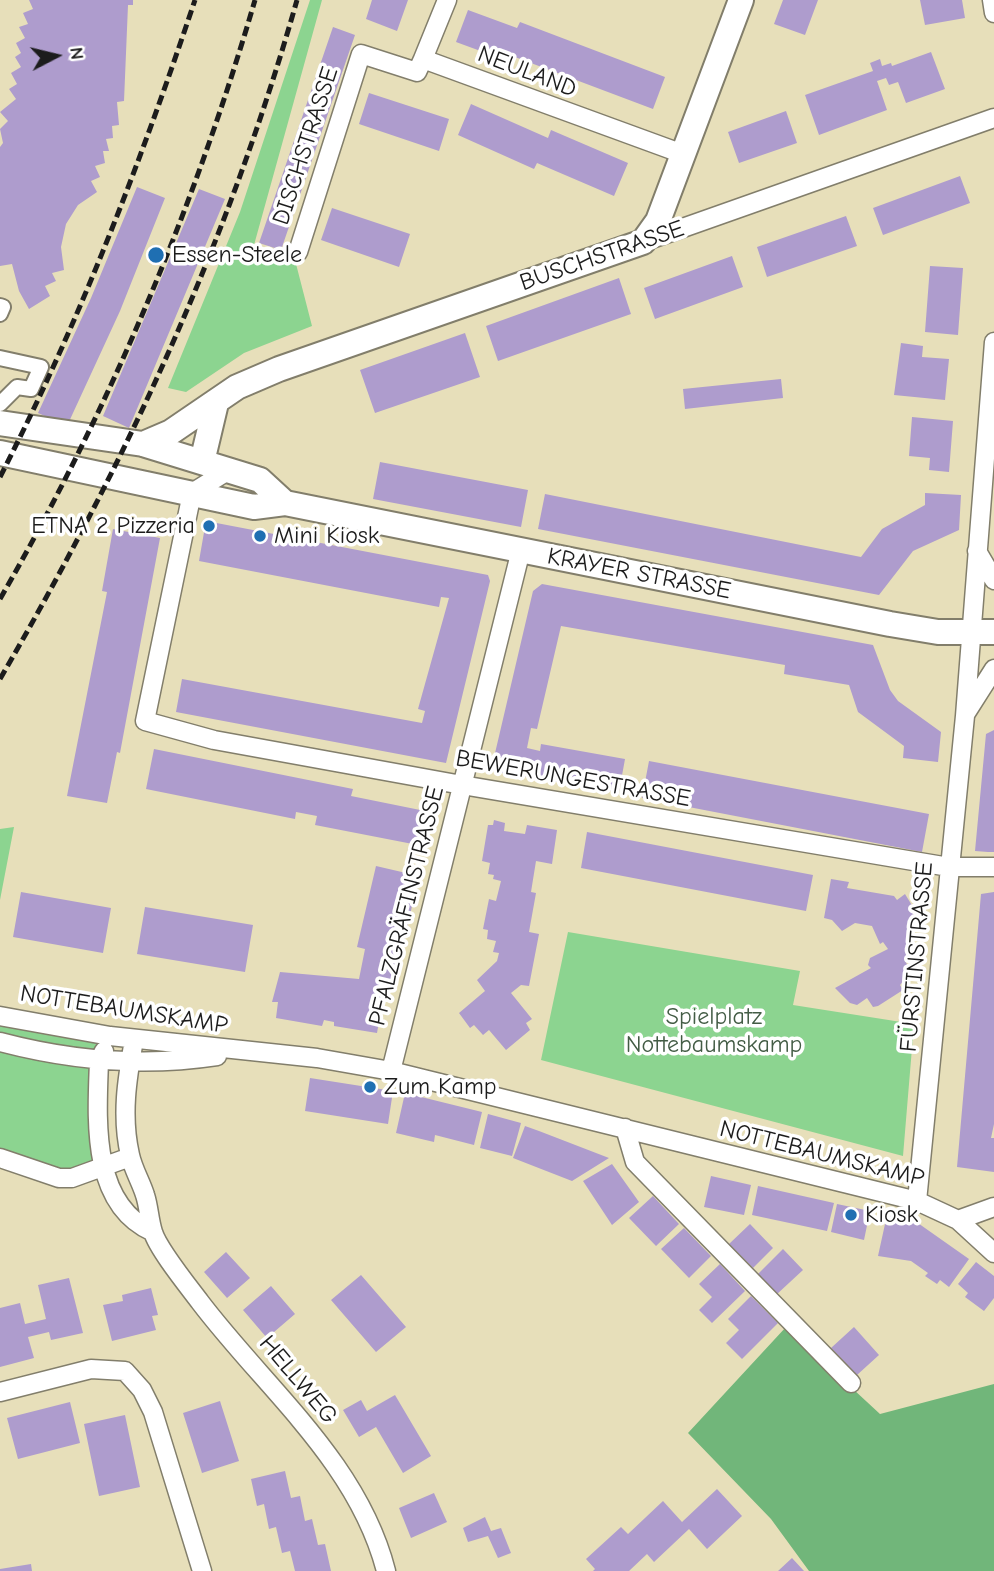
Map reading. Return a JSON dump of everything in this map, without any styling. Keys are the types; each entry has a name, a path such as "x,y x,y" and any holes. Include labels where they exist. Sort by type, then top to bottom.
{"main road":[{"path":"643,242 658,221 741,0"},
{"name":"BUSCHSTRASSE","path":"144,444 171,432 237,387 279,369 643,242"},
{"path":"202,461 216,403"},
{"path":"0,418 144,444 202,461 260,480 285,503"},
{"name":"KRAYER STRASSE","path":"0,453 254,507 285,503 890,624 982,633"},
{"path":"153,485 202,461"}],"street":[{"path":"423,59 447,0"},
{"path":"992,0 994,13"},
{"name":"DISCHSTRASSE","path":"298,252 361,54 417,72 423,59"},
{"name":"NEULAND","path":"423,59 683,154"},
{"name":"BUSCHSTRASSE","path":"643,242 994,118"},
{"path":"0,306 3,307 0,314"},
{"name":"FÜRSTINSTRASSE","path":"917,1201 965,716 982,633 977,551 994,342"},
{"path":"0,358 41,368 31,389 17,387 0,418"},
{"path":"192,493 229,470"},
{"name":"BEWERUNGESTRASSE","path":"192,493 145,721 214,740 462,785 949,867 994,867"},
{"name":"PFALZGRÄFINSTRASSE","path":"391,1071 521,550"},
{"path":"977,551 994,580"},
{"name":"FÜRSTINSTRASSE","path":"965,716 994,669"},
{"name":"NOTTEBAUMSKAMP","path":"0,1016 134,1040 317,1058 391,1071 917,1201 958,1220 994,1252"},
{"name":"HELLWEG","path":"110,1036 99,1061 98,1129 102,1167 134,1223 153,1232"},
{"name":"HELLWEG","path":"134,1040 124,1095 131,1157 151,1212 153,1232 209,1314 298,1416 345,1477 379,1544 386,1571"},
{"name":"NOTTEBAUMSKAMP","path":"0,1042 99,1061 160,1063 241,1052"},
{"path":"625,1128 635,1163 851,1383"},
{"path":"0,1158 59,1178 82,1176 131,1157"},
{"path":"958,1220 994,1207"},
{"path":"0,1392 90,1369 125,1371 142,1390 153,1412 202,1571"}],"green space":[{"path":"310,0 322,0 254,245 295,260 312,326 244,353 186,392 168,388 240,212"},
{"path":"14,827 0,900 0,829"},
{"name":"Spielplatz Nottebaumskamp","path":"568,932 800,971 793,1005 914,1024 903,1156 541,1060"},
{"path":"0,1018 107,1037 101,1166 71,1176 0,1155"},
{"path":"786,1327 880,1414 994,1384 994,1571 809,1571 771,1519 688,1433"}],"building":[{"path":"29,0 133,0 133,5 128,5 124,101 117,102 119,125 112,126 113,138 106,139 109,151 103,151 105,163 95,166 100,177 91,181 97,192 78,205 66,224 61,247 64,270 52,273 56,281 45,286 50,296 29,309 19,291 12,264 0,266 0,147 3,143 0,129 8,121 0,112 16,99 9,89 17,84 11,73 21,67 15,57 21,53 16,43 25,38 19,27 28,24 23,13 33,9"},
{"path":"372,0 408,0 397,31 366,19"},
{"path":"783,0 818,0 805,35 774,24"},
{"path":"920,0 962,0 965,18 925,25"},
{"path":"468,10 517,28 520,22 665,77 653,109 507,54 505,60 456,42"},
{"path":"333,27 355,35 281,250 259,243"},
{"path":"931,52 945,89 906,103 898,82 889,85 886,78 877,81 887,110 819,135 805,95 873,71 870,63 880,59 882,66 891,63 892,66"},
{"path":"369,93 449,119 439,151 359,124"},
{"path":"471,104 548,138 551,130 628,163 614,196 537,163 534,169 458,135"},
{"path":"786,111 797,143 739,163 728,132"},
{"path":"960,176 970,203 883,235 873,208"},
{"path":"137,187 165,198 120,311 67,426 38,413 91,298"},
{"path":"199,189 225,199 129,428 103,416"},
{"path":"332,208 410,234 399,267 321,240"},
{"path":"846,216 857,246 767,277 757,247"},
{"path":"732,256 743,287 655,319 644,288"},
{"path":"930,266 963,268 958,335 925,332"},
{"path":"619,278 631,314 498,361 486,326"},
{"path":"465,333 480,377 375,413 360,370"},
{"path":"901,343 923,346 922,357 949,359 945,400 894,395"},
{"path":"781,379 783,398 685,409 683,389"},
{"path":"912,417 953,421 949,472 929,470 930,458 909,456"},
{"path":"380,462 528,490 521,527 373,499"},
{"path":"925,493 961,495 959,530 913,551 879,595 538,529 545,494 861,557 882,529 925,505"},
{"path":"206,521 488,575 490,581 446,763 176,712 182,679 422,723 425,711 418,709 449,598 441,597 439,607 199,561"},
{"path":"113,529 160,538 120,753 117,752 107,803 67,796 107,592 102,591"},
{"path":"542,584 873,645 890,690 898,701 941,732 938,762 903,758 904,746 858,712 849,685 784,674 785,665 561,626 537,729 531,728 527,748 540,751 541,744 625,759 619,792 496,772 492,766 533,591"},
{"path":"994,730 994,852 975,851 986,734"},
{"path":"154,749 353,789 351,796 430,812 423,846 315,825 317,816 296,812 295,819 146,789"},
{"path":"649,761 929,814 922,852 642,798"},
{"path":"494,820 505,823 504,831 525,834 527,825 557,830 552,864 536,861 531,892 536,893 529,932 539,934 529,986 521,985 511,993 532,1019 526,1023 530,1030 506,1050 489,1030 483,1035 474,1025 470,1028 459,1013 485,991 477,980 497,961 499,953 493,952 496,941 487,939 488,930 483,929 489,899 496,901 501,881 488,874 490,863 482,861 488,825 493,825"},
{"path":"587,832 813,875 806,911 581,868"},
{"path":"376,866 419,876 393,988 385,987 377,1033 334,1026 334,1022 324,1020 322,1026 276,1018 278,1002 272,1002 280,972 359,979 365,949 357,947"},
{"path":"831,879 849,882 847,888 894,896 897,900 905,894 913,907 911,909 917,921 908,927 914,939 907,943 914,955 905,961 912,972 900,985 903,990 878,1006 873,1007 867,998 857,1005 850,1003 835,988 871,968 868,965 870,958 888,949 883,942 880,944 872,926 855,923 842,931 832,920 824,918"},
{"path":"21,892 111,908 103,953 13,937"},
{"path":"994,892 994,1124 991,1138 994,1138 994,1172 957,1167 981,894"},
{"path":"145,907 253,925 245,972 137,954"},
{"path":"310,1078 393,1091 388,1124 305,1111"},
{"path":"405,1093 482,1112 474,1145 435,1135 434,1142 396,1133"},
{"path":"488,1114 521,1123 512,1156 480,1148"},
{"path":"525,1126 609,1158 572,1181 513,1158"},
{"path":"612,1164 639,1202 612,1225 583,1181"},
{"path":"711,1176 751,1185 744,1215 704,1207"},
{"path":"758,1186 834,1203 827,1231 752,1215"},
{"path":"653,1196 679,1224 656,1246 629,1218"},
{"path":"837,1204 870,1211 864,1240 831,1232"},
{"path":"887,1215 915,1221 969,1259 949,1287 940,1280 937,1284 925,1276 928,1273 911,1261 878,1256"},
{"path":"750,1224 773,1248 753,1268 729,1244"},
{"path":"684,1228 711,1256 689,1278 661,1249"},
{"path":"783,1249 803,1270 776,1295 757,1275"},
{"path":"226,1252 250,1278 227,1298 204,1272"},
{"path":"976,1262 994,1276 994,1298 984,1311 965,1297 968,1293 958,1284"},
{"path":"720,1264 745,1291 712,1323 699,1310 712,1297 699,1284"},
{"path":"361,1275 406,1327 376,1352 331,1300"},
{"path":"69,1278 83,1333 51,1340 49,1332 28,1337 34,1358 0,1367 0,1308 20,1303 25,1324 46,1319 38,1285"},
{"path":"271,1286 295,1314 267,1338 243,1310"},
{"path":"151,1288 158,1315 152,1316 156,1330 112,1341 103,1305 123,1301 122,1295"},
{"path":"751,1296 778,1323 742,1359 726,1343 739,1330 728,1319"},
{"path":"854,1327 879,1355 857,1375 831,1348"},
{"path":"395,1395 431,1456 403,1473 376,1427 359,1437 343,1410 361,1400 367,1411"},
{"path":"220,1401 239,1461 202,1473 183,1413"},
{"path":"70,1402 80,1443 18,1459 7,1418"},
{"path":"125,1415 140,1487 99,1496 84,1424"},
{"path":"285,1471 291,1498 300,1496 305,1521 312,1519 318,1545 325,1544 331,1571 295,1571 290,1551 282,1553 276,1527 269,1529 264,1504 257,1506 251,1479"},
{"path":"717,1489 742,1516 707,1549 689,1529 654,1562 647,1554 629,1571 593,1571 595,1569 586,1559 621,1527 628,1534 663,1501 682,1522"},
{"path":"434,1493 447,1522 411,1538 399,1508"},
{"path":"485,1517 491,1531 501,1528 511,1553 498,1558 488,1536 468,1542 463,1528"},
{"path":"792,1558 804,1571 778,1571"},
{"path":"31,1564 32,1571 0,1571 0,1569"}],"railway":[{"path":"0,477 82,302 130,182 195,0"},
{"path":"0,599 77,455 146,307 205,155 255,0"},
{"path":"0,679 90,516 170,349 239,178 270,90 297,0"}],"place":[{"name":"Essen-Steele","path":"156,255"},
{"name":"ETNA 2 Pizzeria","path":"209,526"},
{"name":"Mini Kiosk","path":"260,536"},
{"name":"Zum Kamp","path":"370,1087"},
{"name":"Kiosk","path":"851,1215"}]}
